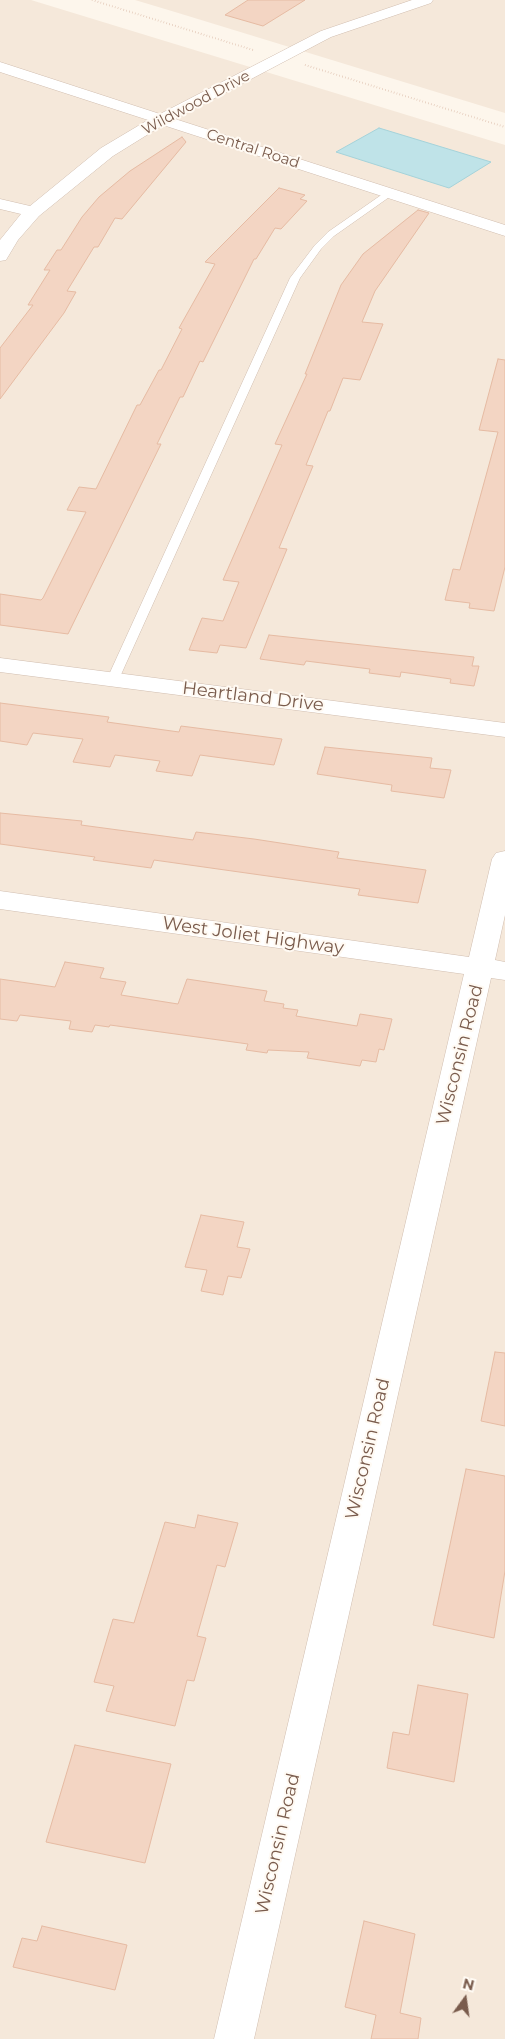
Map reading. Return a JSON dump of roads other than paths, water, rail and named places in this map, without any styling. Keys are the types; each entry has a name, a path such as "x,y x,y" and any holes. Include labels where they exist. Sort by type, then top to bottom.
{"street":[{"name":"Wildwood Drive","path":"0,256 10,238 33,212 107,152 162,120 326,34 378,14 426,0"},
{"name":"Central Road","path":"0,67 505,231"},
{"path":"0,204 33,212"},
{"name":"Heartland Drive","path":"0,664 505,730"},
{"name":"Wisconsin Road","path":"234,2039 402,1294 493,970 505,859"},
{"name":"West Joliet Highway","path":"0,900 493,970"}],"lane":[{"path":"112,679 295,278 318,247 331,234 390,193"}],"water":[{"path":"379,128 491,162 449,188 336,152"}]}
